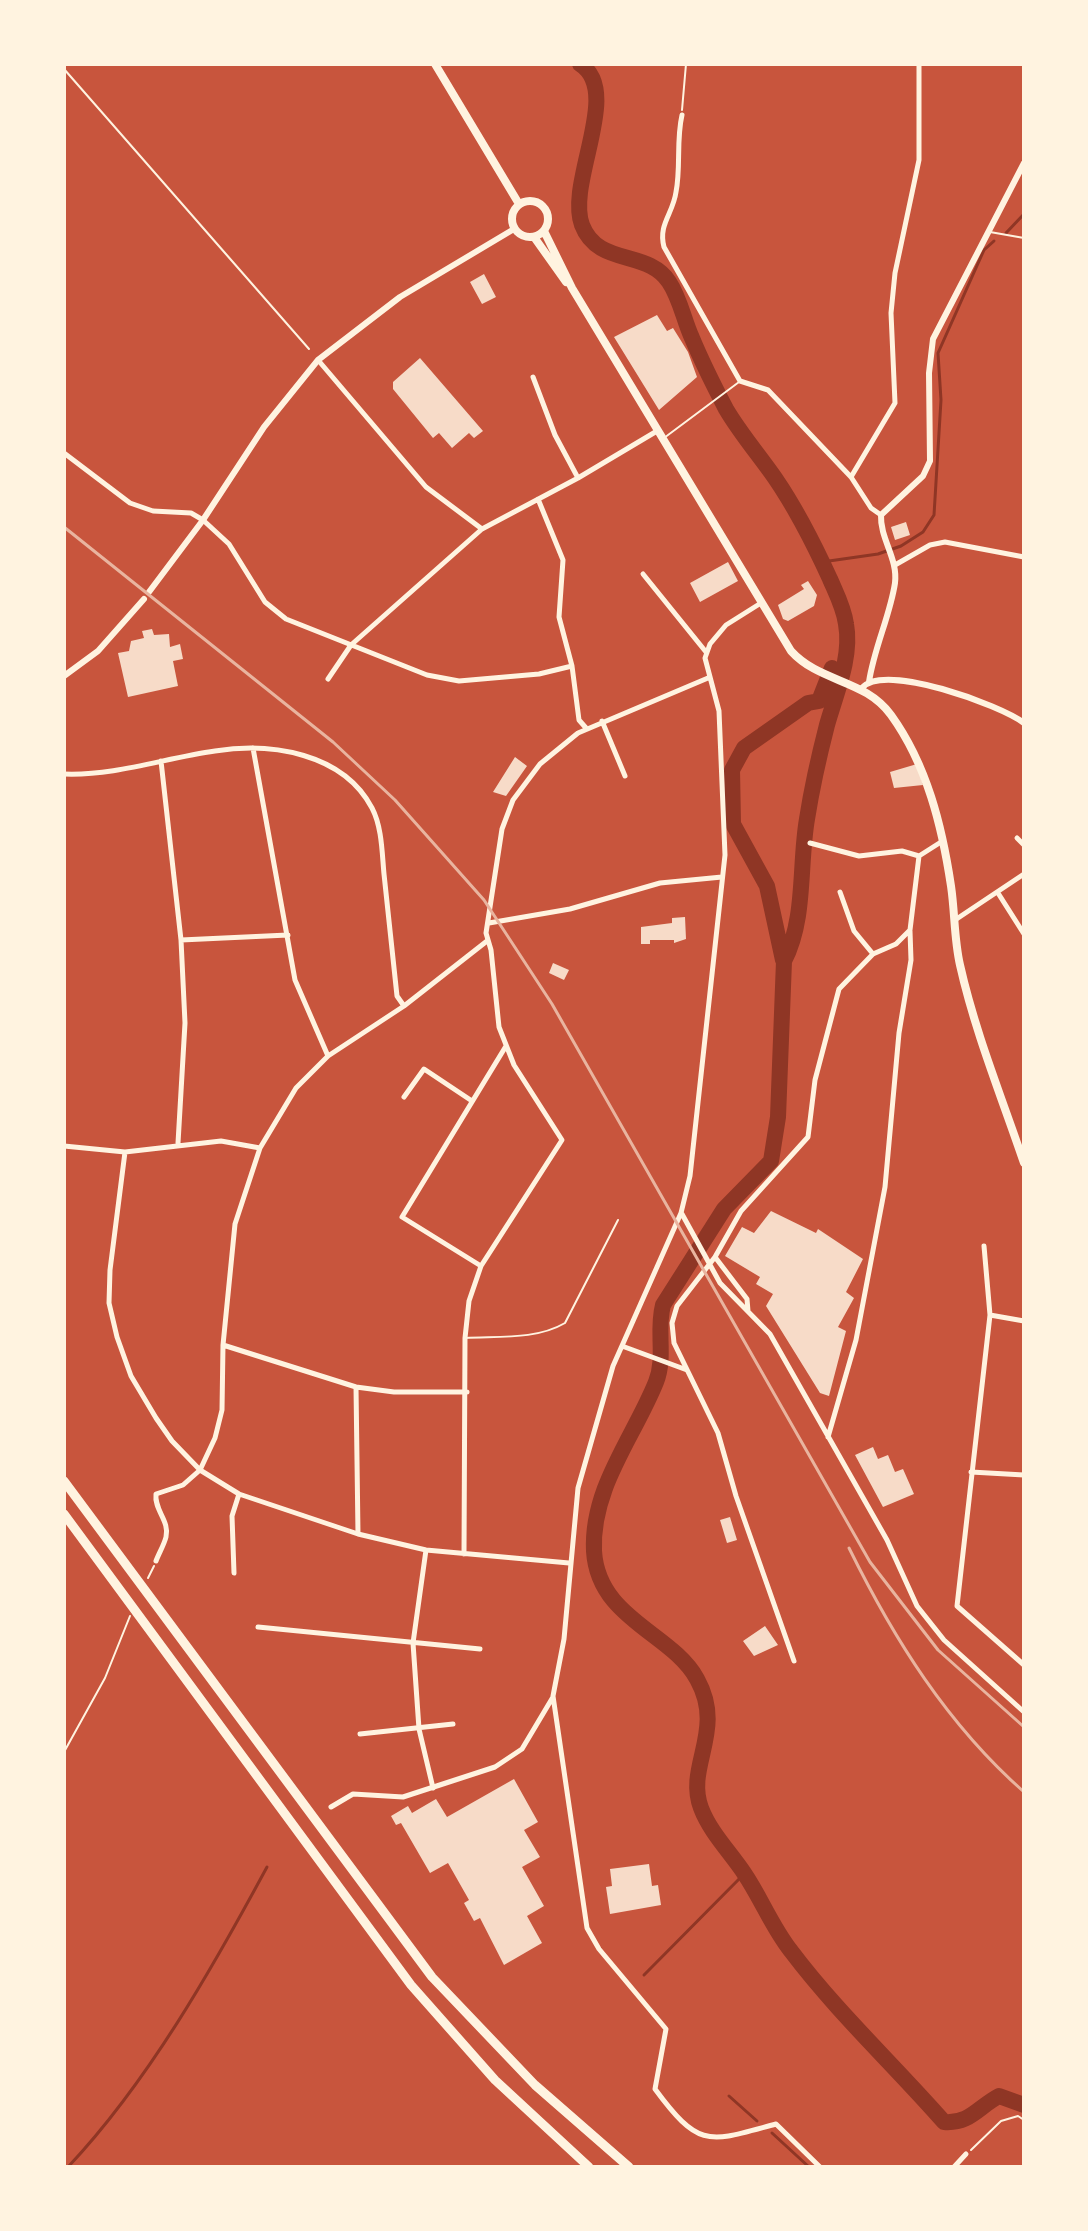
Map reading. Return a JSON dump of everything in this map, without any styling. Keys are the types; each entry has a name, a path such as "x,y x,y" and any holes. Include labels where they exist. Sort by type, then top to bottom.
{"highway":[{"path":"64,1481 376,1905 465,2014 535,2085 629,2167"},
{"path":"64,1514 411,1985 513,2097 589,2167"}],"main road":[{"path":"435,64 519,204"},
{"path":"530,201 541,204 548,220 544,231 534,237 525,237 514,229 513,213 519,204 530,201"},
{"path":"544,231 572,288 791,651 819,674 865,685 890,713 915,752 929,787 941,842 963,978 1024,1163"},
{"path":"534,237 554,270 572,288"}],"street":[{"path":"851,477 895,403 891,313 895,273 919,160 919,64"},
{"path":"682,115 677,135 676,195 661,236 664,247 740,381 768,390 851,477 871,508 881,515"},
{"path":"1024,163 933,339 929,373 930,461 923,476 881,515 881,526 895,565 895,583 865,685 900,682 951,691 988,704 1024,723"},
{"path":"149,592 203,520 264,427 318,360 373,315 514,229"},
{"path":"318,360 426,487 482,529"},
{"path":"533,377 555,435 578,478"},
{"path":"328,679 351,645 482,529 661,435"},
{"path":"64,453 130,503 153,511 191,513 203,520 229,544 265,602 286,619 427,675 459,681 539,674 572,666"},
{"path":"538,499 563,560 559,617 572,666 579,720 586,729"},
{"path":"895,565 930,545 945,542 1024,557"},
{"path":"643,574 706,652 708,678 719,711 721,735 725,831 722,877 690,1176 681,1213 622,1346 597,1414 578,1488 564,1639 553,1696 587,1928 599,1949 666,2029 655,2089 697,2134 715,2140 776,2124 820,2167"},
{"path":"64,676 98,651 144,599"},
{"path":"706,652 730,621 762,602"},
{"path":"464,1554 465,1338 469,1301 481,1266 562,1140 514,1065 499,1027 491,950 486,933 502,829 513,800 540,764 586,729 708,678"},
{"path":"602,721 625,776"},
{"path":"253,748 295,980 328,1056"},
{"path":"64,774 106,773 161,761 253,748 286,751 318,760 346,775 372,808 380,838 397,996 404,1006"},
{"path":"161,761 181,940 185,1023 178,1143"},
{"path":"1017,838 1024,845"},
{"path":"810,843 859,856 902,851 919,856 941,842"},
{"path":"827,1438 856,1340 885,1187 899,1033 911,960 910,930 919,856"},
{"path":"953,920 1024,874"},
{"path":"489,923 570,909 660,883 722,877"},
{"path":"840,892 854,931 873,954"},
{"path":"998,893 1024,934"},
{"path":"794,1661 736,1496 718,1433 674,1343 672,1323 677,1306 715,1257 741,1211 808,1137 815,1080 839,989 873,954 896,944 910,930"},
{"path":"181,940 288,935"},
{"path":"156,1561 167,1536 166,1526 155,1504 156,1494 183,1485 200,1470 222,1410 223,1345 235,1224 260,1148 296,1088 328,1056 404,1006 487,941"},
{"path":"481,1266 402,1217 506,1045"},
{"path":"404,1097 424,1069 472,1101"},
{"path":"64,1146 125,1152 178,1143 221,1141 260,1148"},
{"path":"125,1152 110,1270 109,1303 117,1337 131,1376 156,1418 172,1441 200,1470 239,1494 358,1534 426,1550 569,1563"},
{"path":"681,1213 720,1283 770,1334 887,1540 917,1606 944,1640 1024,1712"},
{"path":"984,1246 990,1315 957,1606 1024,1665"},
{"path":"715,1257 747,1299 748,1312"},
{"path":"990,1315 1024,1321"},
{"path":"223,1345 356,1387 394,1392 467,1392"},
{"path":"622,1346 687,1370"},
{"path":"356,1387 358,1534"},
{"path":"971,1472 1024,1475"},
{"path":"234,1573 232,1516 239,1494"},
{"path":"426,1550 413,1643 419,1729 433,1788"},
{"path":"258,1627 480,1649"},
{"path":"331,1807 353,1794 403,1797 495,1767 522,1749 553,1696"},
{"path":"360,1734 453,1724"},
{"path":"954,2167 966,2154"}],"lane":[{"path":"987,231 1024,238"},
{"path":"661,435 740,381"},
{"path":"465,1338 526,1335 552,1331 565,1323 618,1220"}],"path":[{"path":"682,115 686,64"},
{"path":"64,69 309,349"},
{"path":"64,1752 105,1678 125,1627"},
{"path":"966,2154 1001,2121 1018,2116 1024,2120"}],"building":[{"path":"484,274 496,297 482,304 470,282"},
{"path":"657,315 667,331 673,328 688,352 697,377 659,410 614,337"},
{"path":"420,358 483,431 474,438 469,433 452,448 439,433 433,438 393,389 393,382"},
{"path":"906,522 910,535 895,540 891,527"},
{"path":"728,562 738,581 700,602 690,583"},
{"path":"808,581 817,595 814,606 788,621 783,619 778,605 804,589 801,585"},
{"path":"152,629 154,635 169,634 170,647 180,644 183,659 173,661 178,686 128,697 118,653 129,651 131,641 144,638 142,631"},
{"path":"515,757 527,766 506,796 493,792"},
{"path":"917,764 923,785 894,788 890,772"},
{"path":"685,917 686,939 674,943 674,940 650,940 650,944 641,944 641,927 672,923 672,918"},
{"path":"553,963 569,970 564,980 549,973"},
{"path":"771,1211 816,1233 818,1229 863,1259 846,1292 854,1298 838,1327 846,1331 829,1396 820,1393 766,1306 773,1294 756,1284 760,1277 725,1256 742,1227 754,1233"},
{"path":"873,1447 878,1459 888,1455 895,1472 903,1469 914,1494 883,1507 855,1455"},
{"path":"730,1517 737,1540 727,1543 720,1520"},
{"path":"765,1626 778,1645 754,1656 743,1641"},
{"path":"514,1779 538,1822 524,1830 540,1857 522,1867 544,1906 527,1916 542,1943 504,1965 480,1918 474,1921 464,1903 469,1900 448,1863 430,1873 401,1823 396,1825 391,1816 408,1806 412,1813 436,1799 447,1817"},
{"path":"649,1864 652,1886 658,1885 661,1905 610,1914 606,1887 612,1886 610,1869"}],"waterway":[{"path":"580,64 592,77 596,94 581,186 579,207 582,225 589,238 599,247 649,265 669,282 726,409 783,490 811,540 842,606 847,637 842,675 824,737 809,807 796,928 784,961 778,1117 771,1161 724,1209 663,1305 659,1373 606,1484 599,1506 594,1551 599,1574 608,1593 622,1609 671,1649 697,1679 708,1715 698,1777 697,1793 701,1808 784,1942 809,1974 944,2122 967,2118 999,2096 1024,2105"},
{"path":"1006,233 1024,214"},
{"path":"822,562 878,554 901,546 923,532 934,515 941,400 938,353 984,250 994,241"},
{"path":"783,960 767,886 733,824 732,770 744,748 808,703 819,701 832,668"},
{"path":"68,2167 152,2062 201,1984 267,1867"},
{"path":"644,1975 744,1874"},
{"path":"729,2096 757,2121"},
{"path":"772,2133 809,2167"}],"railway":[{"path":"64,527 333,742 395,800 484,900 552,1004 870,1562 938,1650 1024,1727"},
{"path":"849,1548 884,1615 924,1679 970,1738 1024,1792"}]}
